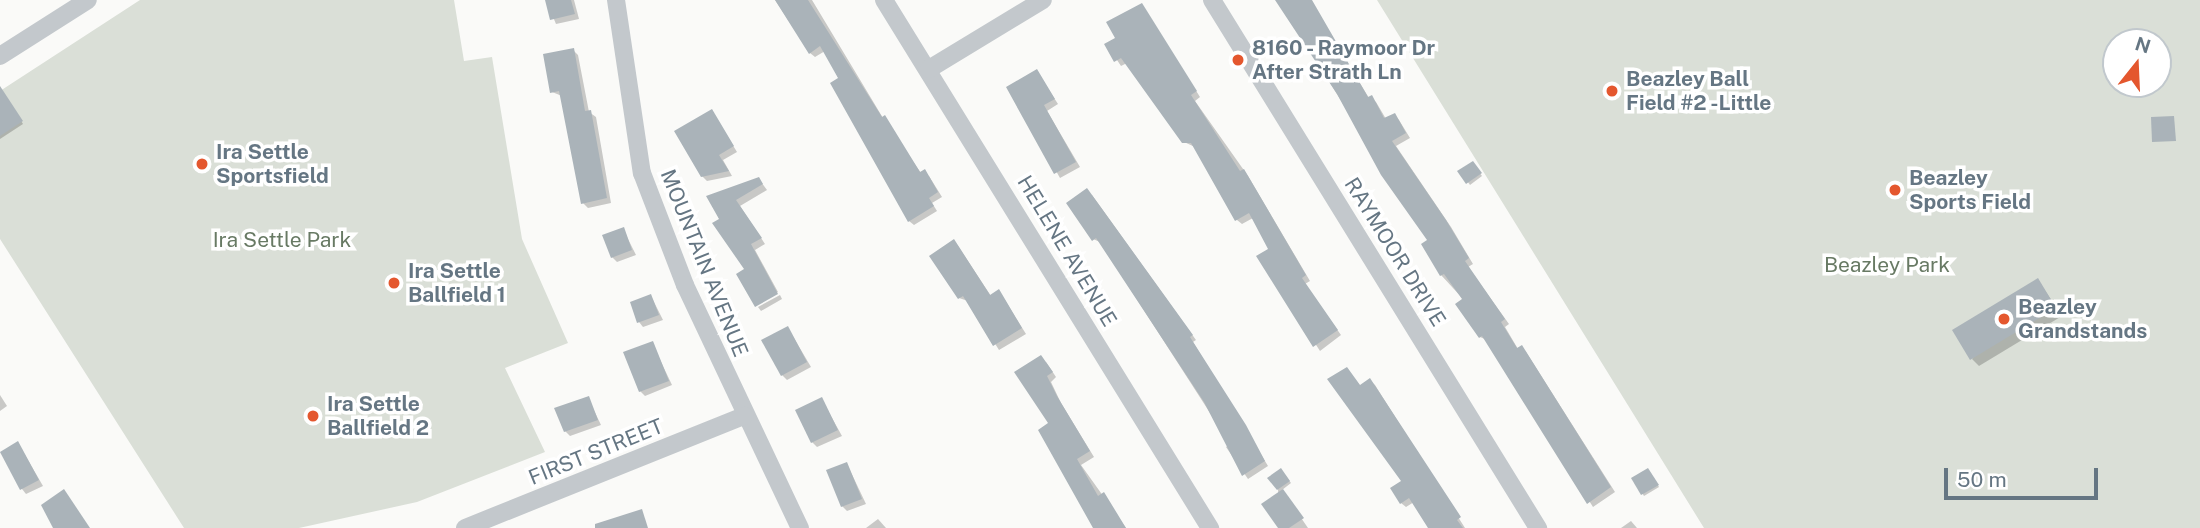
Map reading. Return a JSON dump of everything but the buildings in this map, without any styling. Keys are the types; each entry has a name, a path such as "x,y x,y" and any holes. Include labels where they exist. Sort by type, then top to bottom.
{"street":[{"path":"0,56 88,0"},
{"name":"MOUNTAIN AVENUE","path":"616,0 642,173 685,285 744,416 800,528"},
{"name":"HELENE AVENUE","path":"884,0 1210,528"},
{"path":"929,69 1043,0"},
{"name":"RAYMOOR DRIVE","path":"1212,0 1538,528"},
{"name":"FIRST STREET","path":"465,528 744,416"}],"green space":[{"name":"Ira Settle Park","path":"140,0 454,0 464,61 492,57 522,239 568,343 505,368 545,452 417,502 299,528 184,528 0,239 0,91"},
{"name":"Beazley Park","path":"1377,0 2200,0 2200,528 1704,528"}],"place":[{"name":"8160 - Raymoor Dr After Strath Ln","path":"1238,60"},
{"name":"Beazley Ball Field #2 -Little","path":"1612,91"},
{"name":"Ira Settle Sportsfield","path":"202,164"},
{"name":"Beazley Sports Field","path":"1895,190"},
{"name":"Ira Settle Ballfield 1","path":"394,283"},
{"name":"Beazley Grandstands","path":"2004,319"},
{"name":"Ira Settle Ballfield 2","path":"313,416"}]}
